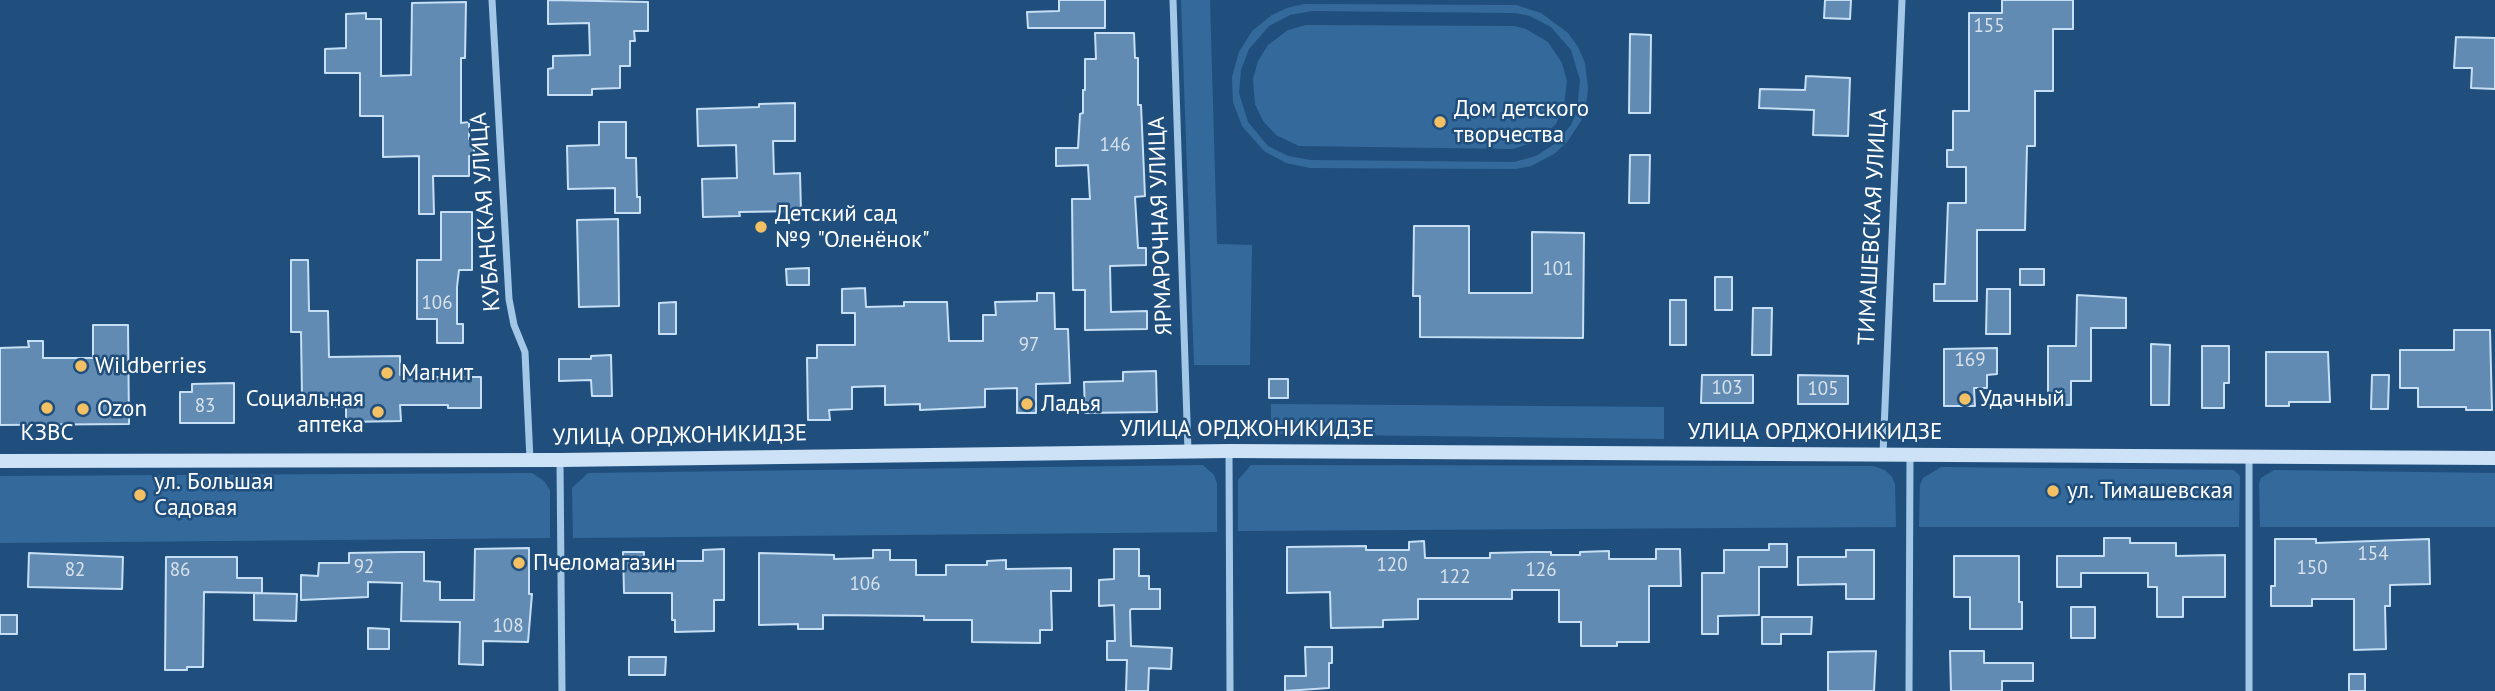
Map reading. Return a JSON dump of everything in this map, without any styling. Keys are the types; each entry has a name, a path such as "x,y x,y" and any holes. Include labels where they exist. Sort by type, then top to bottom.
{"main road":[{"name":"УЛИЦА ОРДЖОНИКИДЗЕ","path":"0,461 560,460 1229,451 2495,458"}],"street":[{"name":"КУБАНСКАЯ УЛИЦА","path":"492,0 509,299 514,326 525,352 530,460"},
{"name":"ЯРМАРОЧНАЯ УЛИЦА","path":"1173,0 1188,452"},
{"name":"ТИМАШЕВСКАЯ УЛИЦА","path":"1883,455 1902,0"},
{"path":"1229,451 1230,691"},
{"path":"1909,691 1910,455"},
{"path":"2249,458 2249,691"},
{"path":"560,460 562,691"}],"shaded area":[{"path":"1181,0 1210,0 1217,244 1252,245 1250,365 1194,365"},
{"path":"1304,4 1516,5 1541,13 1568,33 1585,63 1588,88 1581,121 1567,142 1554,154 1531,166 1515,169 1310,168 1286,163 1264,151 1242,126 1233,102 1232,77 1239,52 1252,31 1272,15","holes":["1312,11 1515,13 1530,16 1551,27 1571,50 1580,80 1577,111 1571,125 1556,143 1536,156 1514,162 1311,160 1288,156 1268,146 1248,122 1239,93 1241,70 1249,49 1269,26 1290,15"]},
{"path":"1306,25 1514,26 1526,29 1548,42 1562,63 1567,81 1564,106 1556,124 1542,137 1513,149 1299,146 1276,135 1263,121 1255,104 1253,79 1258,61 1268,45 1288,30"},
{"path":"1271,404 1664,407 1664,439 1271,434"},
{"path":"1203,465 1214,475 1217,484 1217,532 573,538 572,488 588,473"},
{"path":"1251,465 1873,466 1885,470 1895,484 1896,527 1238,531 1238,480"},
{"path":"1941,467 2234,470 2240,476 2239,527 1919,527 1920,485 1923,478"},
{"path":"2274,470 2495,473 2495,527 2260,527 2259,483 2261,478"},
{"path":"532,473 544,481 550,490 550,538 0,543 0,476"}],"building":[{"path":"548,0 648,2 648,31 634,31 635,41 630,41 630,66 620,66 620,88 592,89 592,95 548,95 548,69 553,68 553,56 590,55 589,23 548,24"},
{"path":"1059,0 1105,0 1105,28 1028,28 1027,12 1059,11"},
{"path":"1825,0 1851,0 1850,19 1824,18"},
{"path":"2002,0 2073,0 2073,29 2053,29 2053,91 2035,91 2035,146 2027,146 2025,230 1977,230 1977,301 1934,301 1934,284 1945,284 1948,203 1966,203 1966,167 1947,167 1947,150 1953,150 1953,111 1969,111 1969,13 2002,13"},
{"path":"466,2 465,58 461,58 461,123 469,122 469,139 474,139 474,156 469,156 469,176 433,176 434,214 419,214 419,156 383,157 383,116 360,116 360,73 325,73 325,49 346,48 346,14 366,13 366,19 381,19 381,76 411,75 412,3"},
{"path":"1095,33 1134,33 1135,58 1138,58 1138,105 1141,105 1145,196 1135,197 1138,248 1146,248 1146,265 1110,266 1111,312 1147,311 1147,329 1085,330 1085,290 1073,290 1072,199 1090,199 1088,165 1056,166 1056,148 1078,148 1085,90 1085,59 1096,59"},
{"path":"1630,34 1651,35 1650,113 1629,113"},
{"path":"2456,37 2495,38 2495,89 2471,88 2472,68 2454,68"},
{"path":"1806,76 1850,78 1848,136 1813,135 1814,110 1759,108 1760,89 1805,90"},
{"path":"795,103 795,141 773,141 774,174 800,173 801,211 739,212 740,216 703,217 702,179 737,178 736,145 698,146 697,109"},
{"path":"599,122 626,122 626,158 636,158 640,213 615,213 615,188 568,189 567,146 599,145"},
{"path":"1630,155 1650,155 1649,203 1629,203"},
{"path":"441,212 472,212 472,270 459,270 457,287 457,324 463,324 463,343 437,343 437,319 417,319 417,260 441,260"},
{"path":"618,219 619,306 579,307 577,220"},
{"path":"1414,226 1469,226 1469,293 1532,293 1532,232 1584,233 1583,338 1420,337 1420,296 1413,296"},
{"path":"291,260 308,260 309,311 328,311 329,357 400,356 400,375 481,377 481,408 400,405 401,421 346,422 346,407 315,407 314,397 302,397 301,332 291,332"},
{"path":"809,268 809,285 787,285 786,269"},
{"path":"2020,269 2044,269 2044,285 2020,285"},
{"path":"1715,277 1732,277 1732,310 1715,310"},
{"path":"865,288 866,307 904,306 904,302 947,302 949,341 983,341 983,315 996,315 995,302 1037,301 1037,293 1054,293 1055,329 1068,329 1070,383 1036,384 1036,413 1017,413 1017,388 985,389 985,407 920,410 920,404 885,405 885,386 852,387 852,409 829,410 830,420 808,420 807,358 817,358 817,345 855,345 855,313 842,313 842,289"},
{"path":"1987,289 2010,289 2010,334 1986,334"},
{"path":"2077,295 2126,298 2126,328 2091,328 2091,381 2071,381 2071,405 2048,405 2048,346 2076,346"},
{"path":"1670,300 1686,300 1686,345 1670,345"},
{"path":"676,302 676,334 659,334 659,303"},
{"path":"1753,308 1772,308 1771,355 1752,355"},
{"path":"93,325 128,325 129,424 0,425 0,348 29,347 28,341 43,341 43,358 93,358"},
{"path":"2454,330 2490,330 2492,410 2418,407 2418,388 2400,388 2400,350 2454,350"},
{"path":"2151,344 2170,345 2169,405 2151,405"},
{"path":"2202,346 2229,346 2229,383 2224,383 2224,408 2202,408"},
{"path":"1997,348 1997,374 1987,375 1987,388 1974,388 1975,406 1944,406 1944,349"},
{"path":"2266,352 2328,352 2330,402 2289,402 2289,406 2266,406"},
{"path":"611,355 612,396 592,396 591,380 559,381 559,359 591,359 591,356"},
{"path":"1156,371 1157,412 1085,413 1084,382 1123,381 1123,372"},
{"path":"1702,375 1753,375 1753,403 1701,403"},
{"path":"1798,375 1848,376 1848,404 1798,404"},
{"path":"2372,375 2389,375 2388,409 2371,409"},
{"path":"1269,379 1288,379 1288,398 1269,398"},
{"path":"234,383 234,423 180,423 180,392 192,392 192,384"},
{"path":"2104,538 2130,538 2130,543 2176,543 2176,556 2225,555 2225,597 2183,597 2183,617 2157,617 2157,587 2148,587 2148,573 2081,573 2081,587 2057,587 2057,556 2104,556"},
{"path":"2275,539 2316,539 2316,543 2429,539 2430,584 2390,585 2390,606 2385,606 2386,649 2354,650 2354,599 2312,599 2312,606 2271,606 2271,586 2275,586"},
{"path":"1424,541 1425,558 1490,558 1490,553 1532,552 1580,555 1580,552 1609,551 1609,559 1656,559 1656,549 1680,549 1681,586 1649,586 1649,642 1617,642 1617,646 1581,646 1581,622 1559,622 1559,590 1512,590 1512,599 1418,599 1418,619 1383,620 1383,627 1331,628 1330,592 1287,593 1287,547 1366,546 1366,550 1409,550 1409,542"},
{"path":"1769,544 1787,544 1787,567 1759,567 1759,615 1718,616 1718,634 1702,634 1702,573 1724,573 1724,550 1769,550"},
{"path":"529,548 529,594 532,594 528,642 483,641 483,665 459,664 460,622 401,621 402,583 368,582 368,597 301,600 301,575 318,576 319,563 349,563 349,553 424,552 424,581 440,582 440,600 474,600 475,549"},
{"path":"724,549 724,600 714,600 714,631 675,632 672,593 624,593 623,552 644,552 644,561 703,561 703,550"},
{"path":"1114,549 1139,549 1139,576 1149,576 1149,589 1160,589 1160,609 1130,611 1131,646 1172,648 1171,669 1149,668 1148,691 1126,691 1127,660 1107,660 1107,641 1115,641 1114,605 1099,606 1099,580 1114,579"},
{"path":"873,550 890,550 890,560 916,560 916,575 946,575 946,565 987,565 987,561 1006,560 1006,569 1071,568 1071,591 1051,591 1052,630 1040,630 1040,643 972,642 972,620 924,620 924,616 823,615 823,629 798,629 798,624 759,625 759,553 834,555 834,559 873,558"},
{"path":"1846,550 1874,550 1874,599 1846,599 1846,584 1798,585 1798,557 1846,557"},
{"path":"29,553 123,557 122,589 28,587"},
{"path":"1954,556 2019,556 2022,629 1970,629 1970,597 1954,597"},
{"path":"166,557 237,557 237,578 262,578 262,593 204,592 203,667 165,670"},
{"path":"254,593 297,594 296,621 254,620"},
{"path":"2071,607 2095,607 2095,638 2071,638"},
{"path":"0,615 17,615 17,634 0,634"},
{"path":"1762,617 1812,617 1811,634 1781,634 1781,644 1762,644"},
{"path":"368,628 389,629 389,649 368,649"},
{"path":"1305,647 1332,647 1329,688 1285,691 1285,676 1306,676"},
{"path":"1876,651 1874,691 1828,691 1828,652"},
{"path":"1950,651 1984,651 1984,663 2033,663 2033,681 2002,681 2002,691 1951,691"},
{"path":"629,657 666,657 665,675 629,675"},
{"path":"2349,674 2365,674 2365,691 2349,691"}],"place":[{"name":"Дом детского творчества","path":"1440,122"},
{"name":"Детский сад №9 \"Оленёнок\"","path":"761,227"},
{"name":"Wildberries","path":"81,366"},
{"name":"Магнит","path":"387,373"},
{"name":"Удачный","path":"1965,399"},
{"name":"Ладья","path":"1027,404"},
{"name":"КЗВС","path":"47,408"},
{"name":"Ozon","path":"83,409"},
{"name":"Социальная аптека","path":"378,412"},
{"name":"ул. Тимашевская","path":"2053,491"},
{"name":"ул. Большая Садовая","path":"140,495"},
{"name":"Пчеломагазин","path":"519,563"}]}
